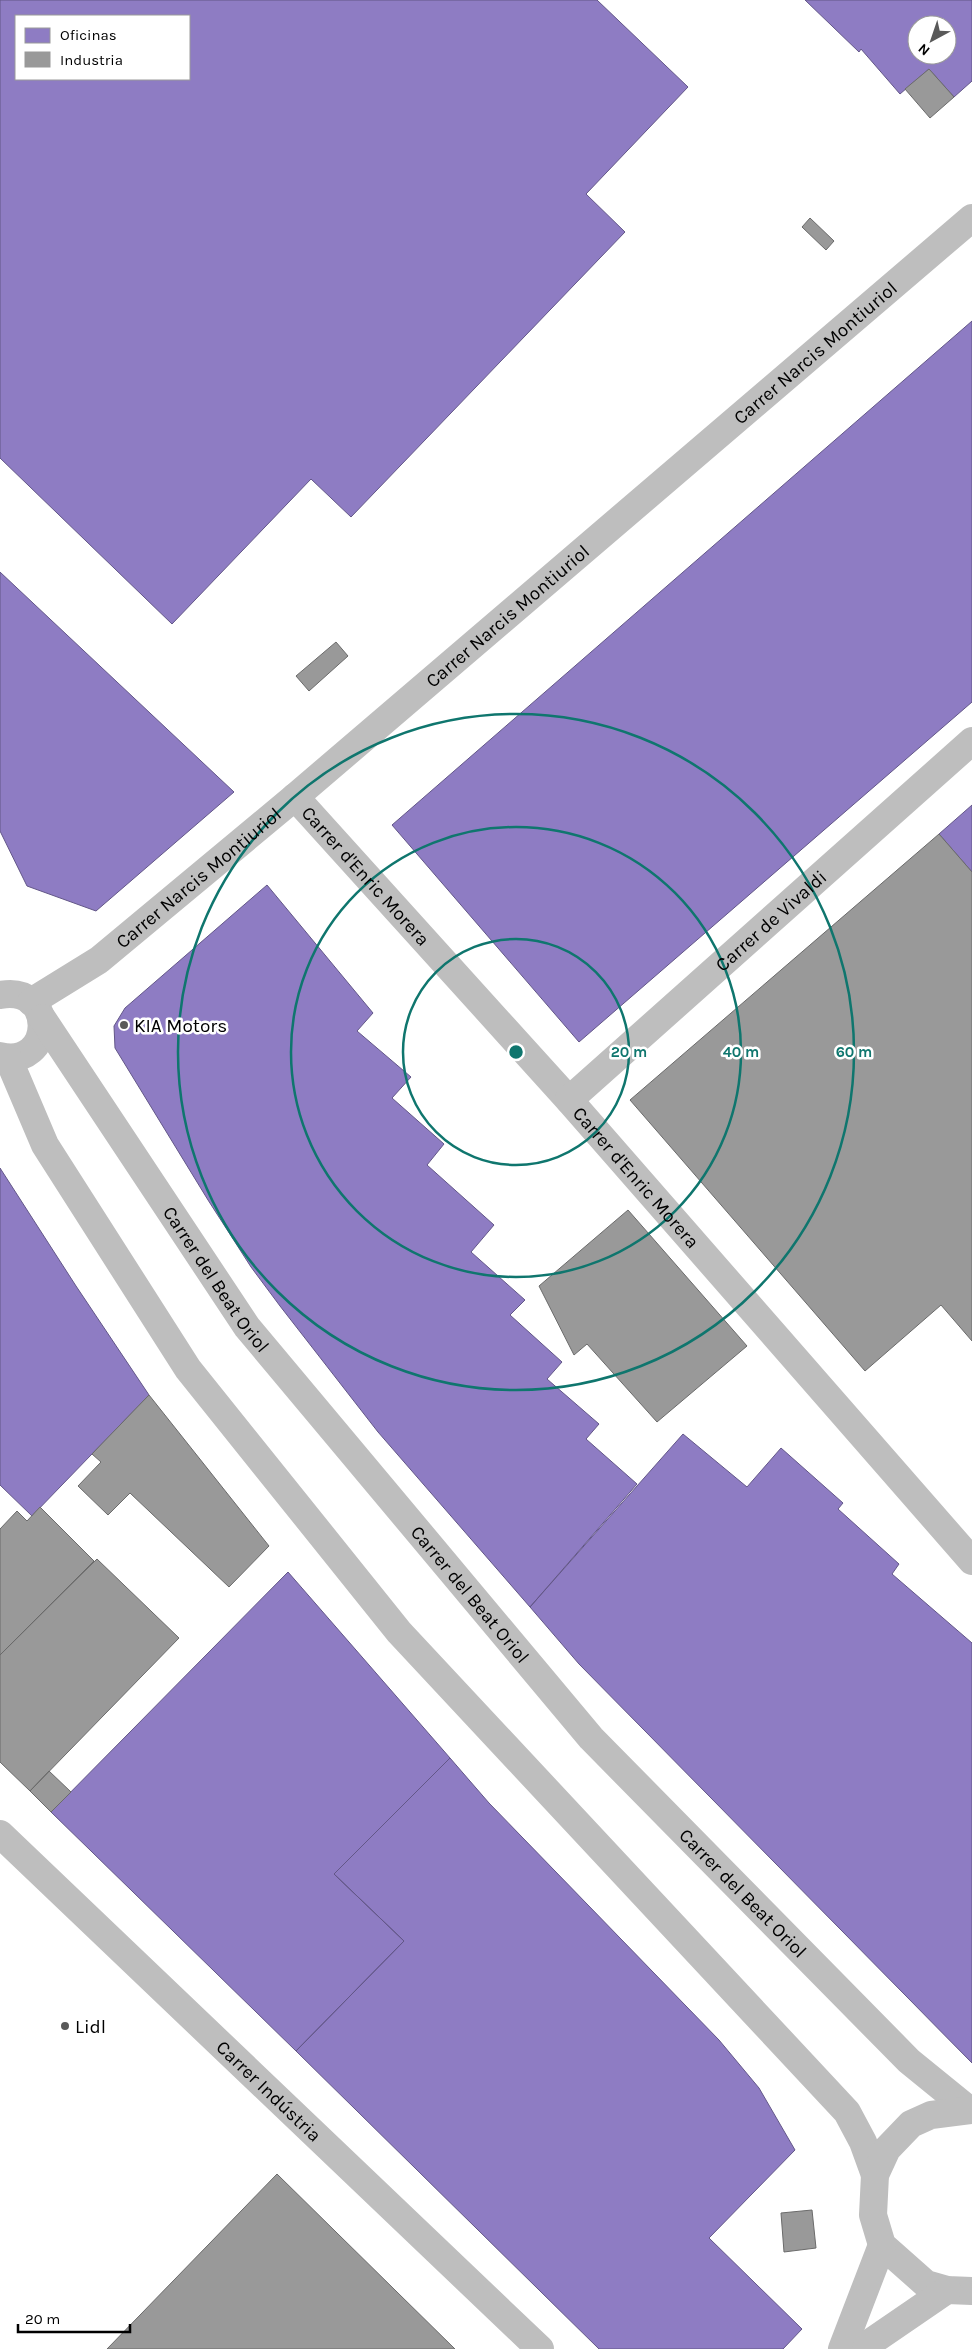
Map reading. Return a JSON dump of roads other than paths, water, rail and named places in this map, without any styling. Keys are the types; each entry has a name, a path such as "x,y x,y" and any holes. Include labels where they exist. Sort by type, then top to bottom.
{"street":[{"name":"Carrer Narcis Montiuriol","path":"37,1010 295,798 972,218"},
{"name":"Carrer de Vivaldi","path":"569,1100 972,741"},
{"name":"Carrer d'Enric Morera","path":"295,798 569,1100 972,1561"},
{"path":"0,995 10,993 19,995 37,1010"},
{"name":"Carrer del Beat Oriol","path":"37,1010 40,1038 35,1046 28,1053 18,1057 4,1057 45,1145 188,1370 399,1632 847,2112 863,2142 875,2174 873,2215 882,2245"},
{"name":"Carrer del Beat Oriol","path":"37,1010 247,1327 591,1738 909,2061 970,2110"},
{"name":"Carrer Indústria","path":"0,1834 540,2349"},
{"name":"Carrer del Beat Oriol","path":"875,2174 887,2150 912,2124 931,2115 970,2110"},
{"path":"842,2349 882,2245 926,2284 960,2291"},
{"path":"866,2349 871,2342 960,2291"}],"place":[{"name":"KIA Motors","path":"124,1025"},
{"name":"Lidl","path":"65,2026"}]}
